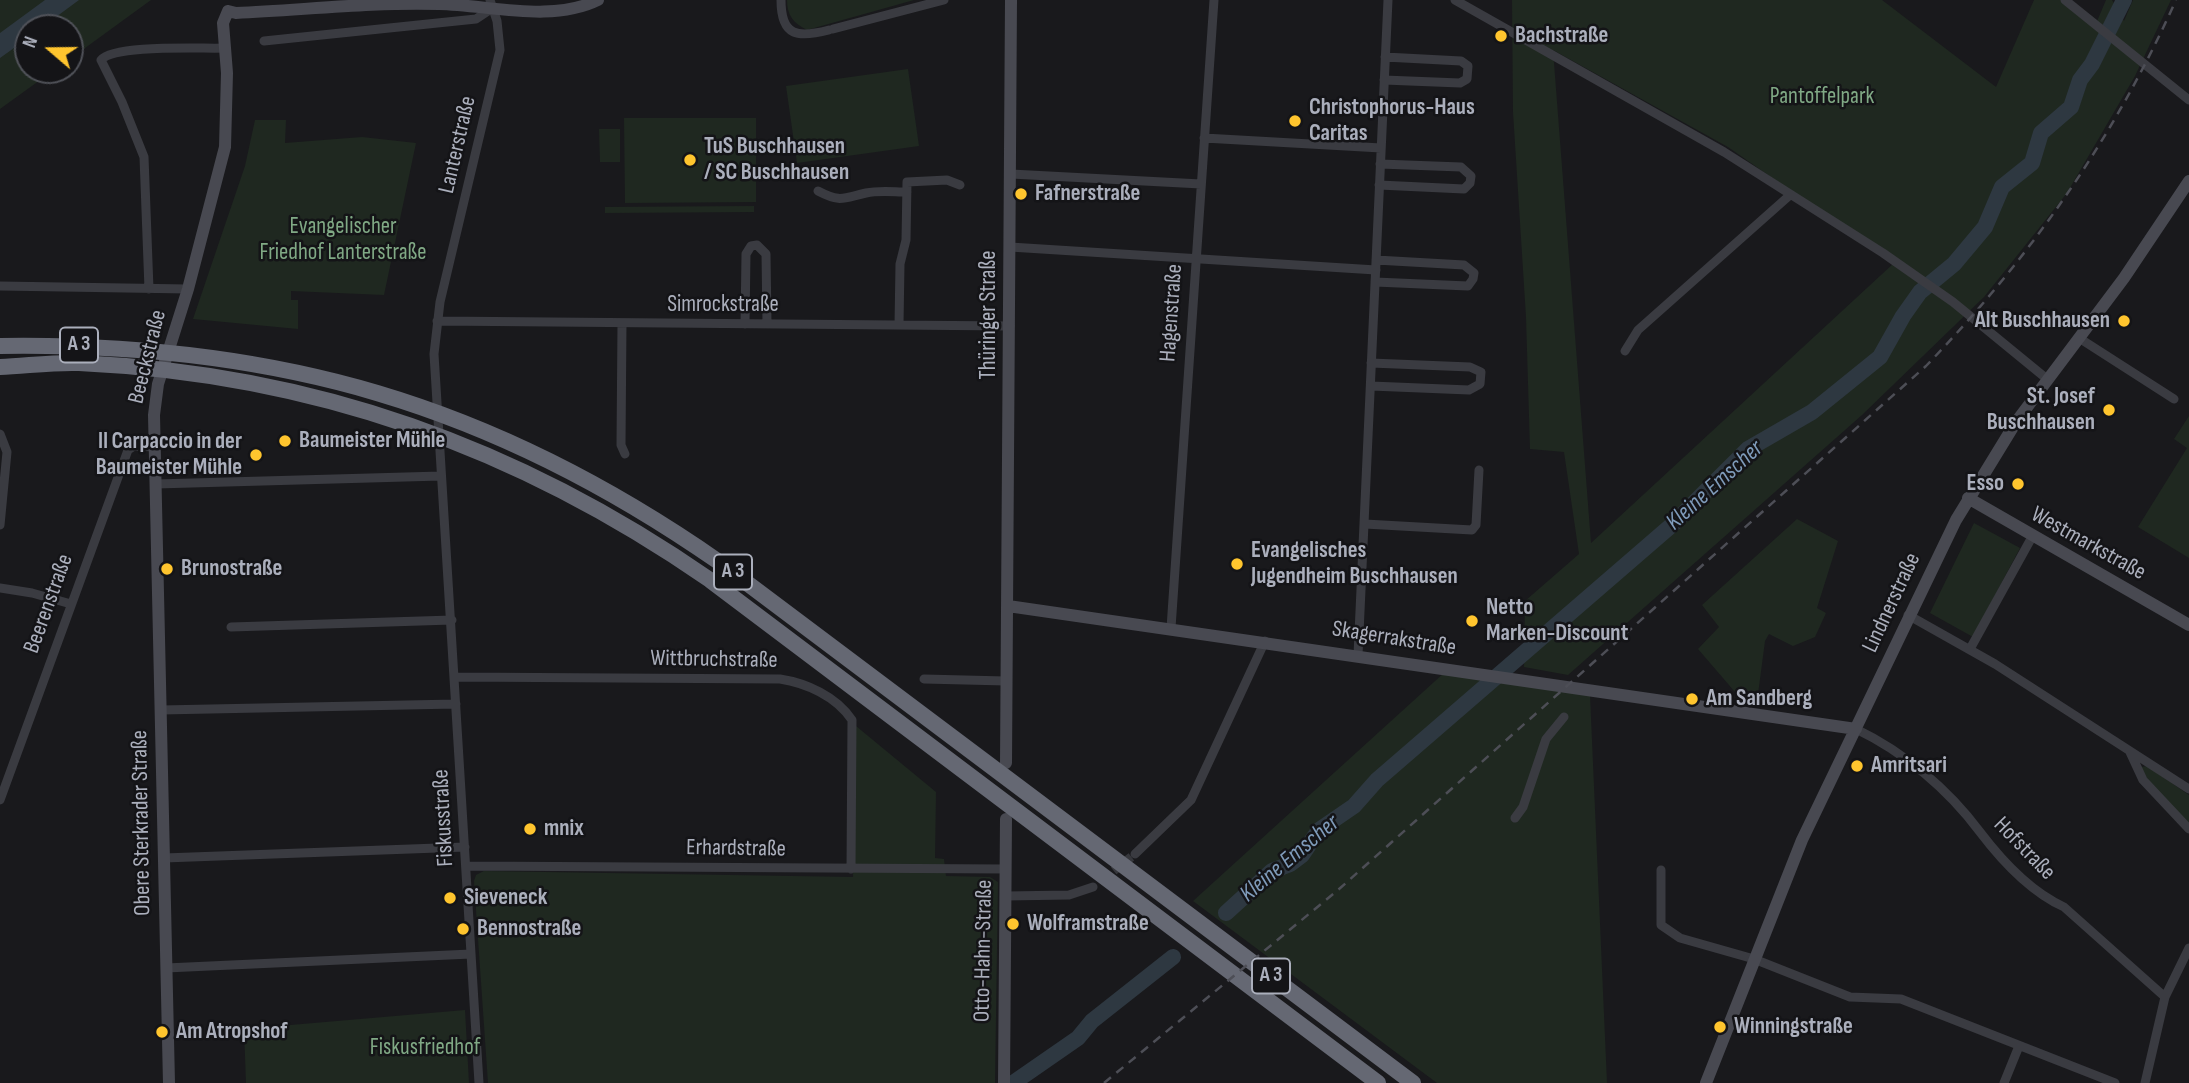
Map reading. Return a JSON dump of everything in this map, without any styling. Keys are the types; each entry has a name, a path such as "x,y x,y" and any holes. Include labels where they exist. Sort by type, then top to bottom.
{"highway":[{"name":"A 3","path":"0,346 68,345 158,350 284,369 428,408 529,449 649,514 719,562 1000,766 1020,787 1116,859 1132,862 1413,1083"},
{"name":"A 3","path":"0,367 77,363 153,369 290,391 429,430 564,489 658,544 992,793 1013,816 1097,880 1115,885 1378,1083"}],"street":[{"path":"218,0 228,11 236,13 436,2 557,9 579,7 598,0"},
{"path":"780,0 783,23 793,33 808,36 944,0"},
{"name":"Thüringer Straße","path":"1006,681 1011,0"},
{"name":"Hagenstraße","path":"1171,628 1214,0"},
{"path":"1358,655 1388,0"},
{"path":"1455,0 1639,102 1923,280 2047,379"},
{"path":"2065,0 2189,100"},
{"path":"264,41 476,19 491,4"},
{"name":"Lanterstraße","path":"446,550 434,354 437,321 500,50 491,4"},
{"path":"0,286 188,289 225,147 226,48 223,23 228,11"},
{"name":"Beeckstraße","path":"149,289 145,164 122,102 102,60 110,53 126,51 226,48"},
{"path":"1384,80 1461,83 1467,79 1468,66 1461,61 1385,57"},
{"path":"1204,138 1381,148"},
{"path":"1379,185 1464,189 1471,179 1468,170 1461,167 1380,164"},
{"path":"1011,174 1201,184"},
{"path":"818,191 834,199 852,199 866,193 947,180 960,184"},
{"name":"Lindnerstraße","path":"1709,1082 1802,840 1908,615 1968,498 2003,441 2139,256 2189,181"},
{"path":"899,325 900,264 906,240 907,187"},
{"path":"1625,351 1638,330 1790,195"},
{"path":"745,324 746,254 751,246 757,246 766,254 767,324"},
{"path":"1010,247 1195,260 1464,265 1474,272 1468,286 1376,282"},
{"name":"Beeckstraße","path":"157,563 156,393 188,289"},
{"name":"Simrockstraße","path":"437,321 1010,326"},
{"path":"622,323 621,445 625,454"},
{"path":"2079,338 2174,399"},
{"path":"1371,363 1470,367 1480,372 1480,384 1469,390 1371,386"},
{"path":"0,434 6,452 0,525"},
{"name":"Beerenstraße","path":"0,800 128,450 134,446 155,447"},
{"path":"1365,524 1472,530 1476,525 1479,470"},
{"path":"156,484 441,476"},
{"name":"Westmarkstraße","path":"1968,498 2189,625"},
{"path":"1970,649 2032,537"},
{"name":"Fiskusstraße","path":"446,550 480,1083"},
{"name":"Obere Sterkrader Straße","path":"157,563 169,1083"},
{"path":"0,588 32,593 71,604"},
{"name":"Skagerrakstraße","path":"1008,606 1265,641 1856,729"},
{"path":"1908,615 1970,649 2189,789"},
{"path":"231,627 452,620"},
{"path":"1132,862 1191,800 1265,641"},
{"name":"Wittbruchstraße","path":"455,677 780,679 804,682 846,710 852,720 851,869"},
{"path":"925,679 1006,681 1000,766"},
{"path":"161,710 456,704"},
{"path":"1515,818 1523,807 1546,739 1564,717"},
{"name":"Hofstraße","path":"1856,729 1885,743 1909,760 2048,901 2064,907 2165,997"},
{"path":"2129,750 2143,780 2189,829"},
{"name":"Otto-Hahn-Straße","path":"1004,1083 1006,869 1013,816"},
{"path":"164,858 465,847"},
{"name":"Erhardstraße","path":"466,866 1006,869"},
{"path":"1661,870 1661,925 1681,938 1754,960 1850,997 1901,999 2115,1083"},
{"path":"1006,895 1069,895 1097,880"},
{"path":"2145,1083 2165,997 2189,948"},
{"path":"166,968 471,954"},
{"path":"2004,1083 2019,1046"}],"green space":[{"path":"0,0 151,0 84,49 84,14 14,14 14,84 35,84 0,109"},
{"path":"787,0 914,0 807,30 792,18"},
{"name":"Pantoffelpark","path":"1512,0 1882,0 1996,87 2034,0 2064,0 2095,26 2106,0 2112,0 2124,21 2133,0 2171,0 2135,76 2067,193 1984,297 1862,415 1568,675 1524,667 1525,601 1579,554 1564,452 1530,449 1526,317 1513,112","holes":["1553,50 1728,147 1894,263 1591,543"]},
{"path":"908,69 919,146 797,163 786,86"},
{"name":"TuS Buschhausen / SC Buschhausen","path":"624,118 756,118 756,202 625,203"},
{"name":"Evangelischer Friedhof Lanterstraße","path":"255,120 286,120 285,143 362,137 416,143 384,295 291,291 291,300 298,300 298,329 193,319 245,166"},
{"path":"599,129 620,129 620,162 600,162"},
{"path":"754,206 754,212 605,213 605,207"},
{"path":"2189,416 2189,558 2138,527 2187,448 2174,439"},
{"path":"1797,519 1838,541 1817,608 1826,613 1815,637 1793,646 1769,634 1765,641 1757,702 1741,699 1698,649 1719,627 1702,605"},
{"path":"1974,523 2020,548 1973,637 1930,613"},
{"path":"1445,672 1590,695 1607,1083 1437,1083 1193,901"},
{"path":"856,726 936,792 935,858 944,859 946,876 990,877 998,882 995,1083 488,1083 474,881 476,875 484,871 853,877"},
{"path":"2147,766 2189,795 2189,826 2154,791 2141,767"},
{"name":"Fiskusfriedhof","path":"465,1010 469,1083 246,1083 244,1029"}],"shaded area":[{"path":"45,0 79,0 60,14 26,14"},
{"path":"14,23 14,48 0,58 0,33"}],"waterway":[{"name":"Kleine Emscher","path":"1226,913 1272,871 1290,864 1302,855 1319,830 1354,806 1377,780 1673,524 1748,449 1812,412 1880,357 1920,292 1954,264 1985,227 2002,187 2032,163 2041,133 2071,107 2080,80 2092,64 2124,0"},
{"name":"Kleine Emscher","path":"1013,1083 1078,1038 1092,1021 1173,957"}],"tunnel":[{"path":"1103,879 1135,854"}],"railway":[{"path":"1104,1083 1338,890 1926,366 2001,282 2067,194 2126,100 2176,0"}],"place":[{"name":"Bachstraße","path":"1501,36"},
{"name":"Christophorus-Haus Caritas","path":"1295,121"},
{"name":"TuS Buschhausen / SC Buschhausen","path":"690,160"},
{"name":"Fafnerstraße","path":"1021,194"},
{"name":"Alt Buschhausen","path":"2124,321"},
{"name":"St. Josef Buschhausen","path":"2109,410"},
{"name":"Baumeister Mühle","path":"285,441"},
{"name":"Il Carpaccio in der Baumeister Mühle","path":"256,455"},
{"name":"Esso","path":"2018,484"},
{"name":"Evangelisches Jugendheim Buschhausen","path":"1237,564"},
{"name":"Brunostraße","path":"167,569"},
{"name":"Netto Marken-Discount","path":"1472,621"},
{"name":"Am Sandberg","path":"1692,699"},
{"name":"Amritsari","path":"1857,766"},
{"name":"mnix","path":"530,829"},
{"name":"Sieveneck","path":"450,898"},
{"name":"Wolframstraße","path":"1013,924"},
{"name":"Bennostraße","path":"463,929"},
{"name":"Winningstraße","path":"1720,1027"},
{"name":"Am Atropshof","path":"162,1032"}]}
